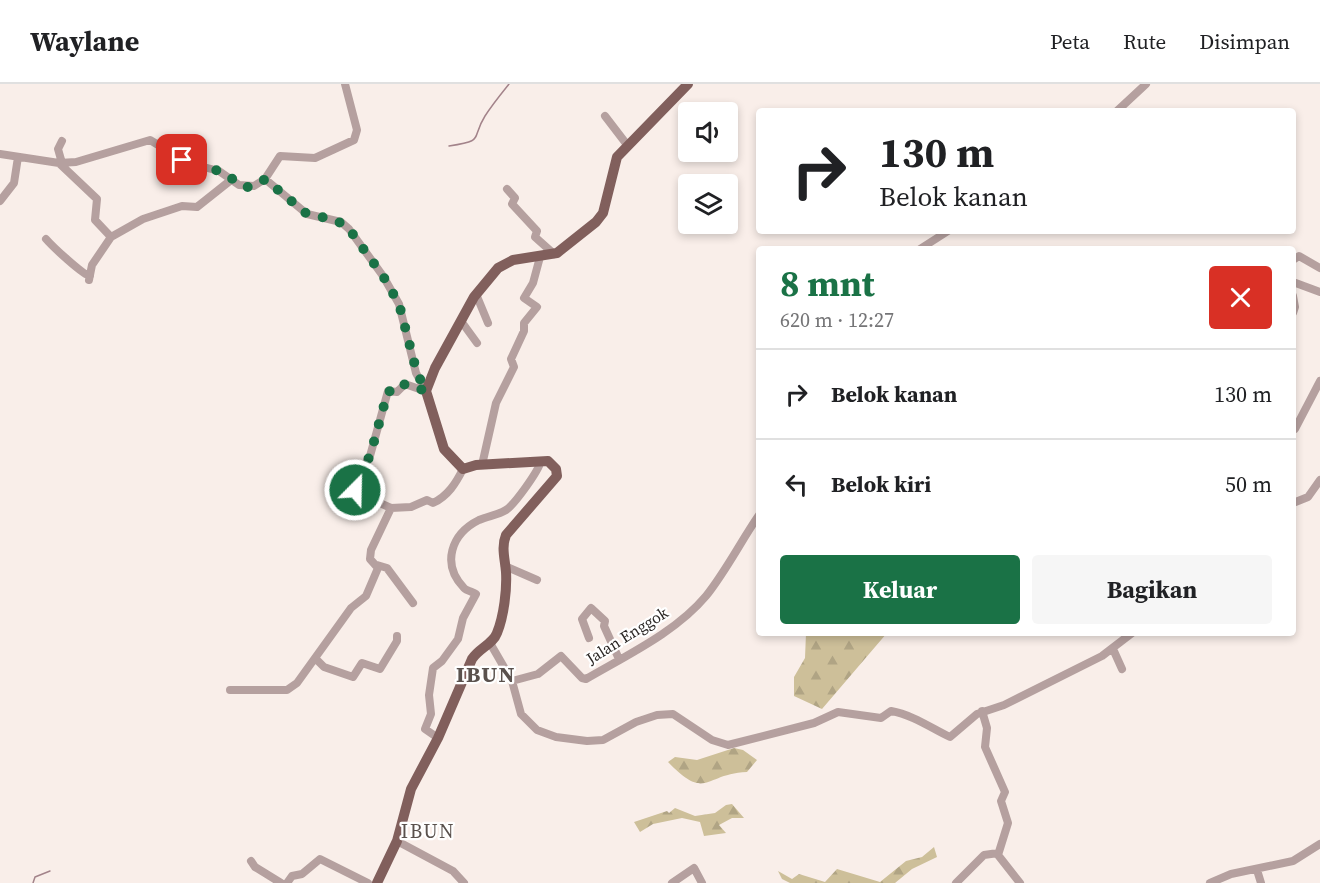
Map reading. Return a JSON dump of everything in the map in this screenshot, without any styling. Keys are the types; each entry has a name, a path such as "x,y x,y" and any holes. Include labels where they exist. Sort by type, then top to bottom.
{"main road":[{"path":"377,883 397,842 411,789 438,738 472,659 478,649 490,643 497,634 505,566 503,543 506,535 556,479 554,466 541,461 482,465 463,469 444,449 426,391 435,368 476,294 489,276 507,262 554,254 586,231 603,213 614,163 688,84"}],"street":[{"path":"0,154 60,163 100,157 127,145 150,140 188,164 219,171 244,187 257,185 265,179 280,156 315,158 354,140 357,130 345,84"},
{"path":"1120,108 1146,84"},
{"path":"605,116 628,146"},
{"path":"62,141 58,148 60,163 97,199 99,202 95,220 111,237"},
{"path":"0,201 14,183 18,157"},
{"path":"265,179 307,214 336,220 349,229 383,276 399,304 417,373 426,391"},
{"path":"46,239 58,253 65,255 89,278 92,265 111,237 143,219 182,206 197,207 231,180"},
{"path":"507,189 515,198 512,204 521,217 537,231 535,237 554,254"},
{"path":"925,246 943,234"},
{"path":"1296,258 1299,256 1320,268"},
{"path":"482,465 497,399 514,367 511,359 524,331 524,323 537,307 524,298 532,285 540,257"},
{"path":"1296,283 1320,292"},
{"path":"476,294 488,323"},
{"path":"461,321 477,343"},
{"path":"1296,428 1316,398 1320,381"},
{"path":"426,391 405,384 397,392 388,391 370,456 352,487 357,492 391,508 411,507 427,500 434,503 438,501 450,490 463,469"},
{"path":"438,738 425,729 431,714 429,695 432,671 458,639 463,618 476,594 465,589 451,567 452,548 455,540 477,521 508,509 535,474 541,461"},
{"path":"1296,502 1308,497 1320,480"},
{"path":"391,508 371,550 370,559 377,565 387,568 413,603"},
{"name":"Jalan Enggok","path":"512,681 538,674 561,656 584,679 651,641 699,604 756,519"},
{"path":"230,690 287,690 297,683 351,608 366,596 375,579 377,565"},
{"path":"505,566 537,580"},
{"path":"589,638 582,619 591,609 605,621 604,626 619,658"},
{"path":"315,658 324,667 353,677 362,663 380,669 397,640 397,636"},
{"path":"490,643 512,681 521,714 537,730 556,737 588,741 603,740 650,717 673,714 712,740 728,745 813,723 838,712 881,718 891,711 900,713 936,727 950,737 982,711 991,710 1036,690 1113,649 1128,636"},
{"path":"1113,649 1122,669"},
{"path":"982,711 987,728 985,747 1005,792 1001,801 1008,823 998,853 1000,859 1020,883"},
{"path":"397,842 453,871 464,883"},
{"path":"1210,883 1231,874 1293,861 1320,844"},
{"path":"956,883 984,855 998,853"},
{"path":"287,883 292,876 302,874 320,859 368,883"},
{"path":"251,861 255,867 281,883"},
{"path":"672,883 694,868 702,883"},
{"path":"1257,870 1261,883"}],"green space":[{"path":"806,636 884,636 822,709 794,696 794,677 805,658"},
{"path":"734,748 743,750 757,760 747,772 706,783 691,781 668,762 675,757 697,760"},
{"path":"732,804 744,818 732,818 719,825 726,833 704,836 700,822 682,818 653,824 640,832 634,822 667,811 669,813 675,808 695,816 715,813 726,805"},
{"path":"934,847 937,857 912,869 895,883 790,883 782,879 778,871 792,879 799,874 825,882 837,869 880,882 906,861 922,857"}],"waterway":[{"path":"449,146 475,138 485,116 509,84"},
{"path":"33,883 35,877 50,871"}],"district":[{"name":"IBUN","path":"486,674"},
{"name":"IBUN","path":"428,831"}],"route":[{"path":"182,160 196,167 219,171 244,187 257,185 265,179 303,212 344,224 396,297 417,373 426,391 405,384 397,392 388,391 370,456 352,487 355,490"}]}
